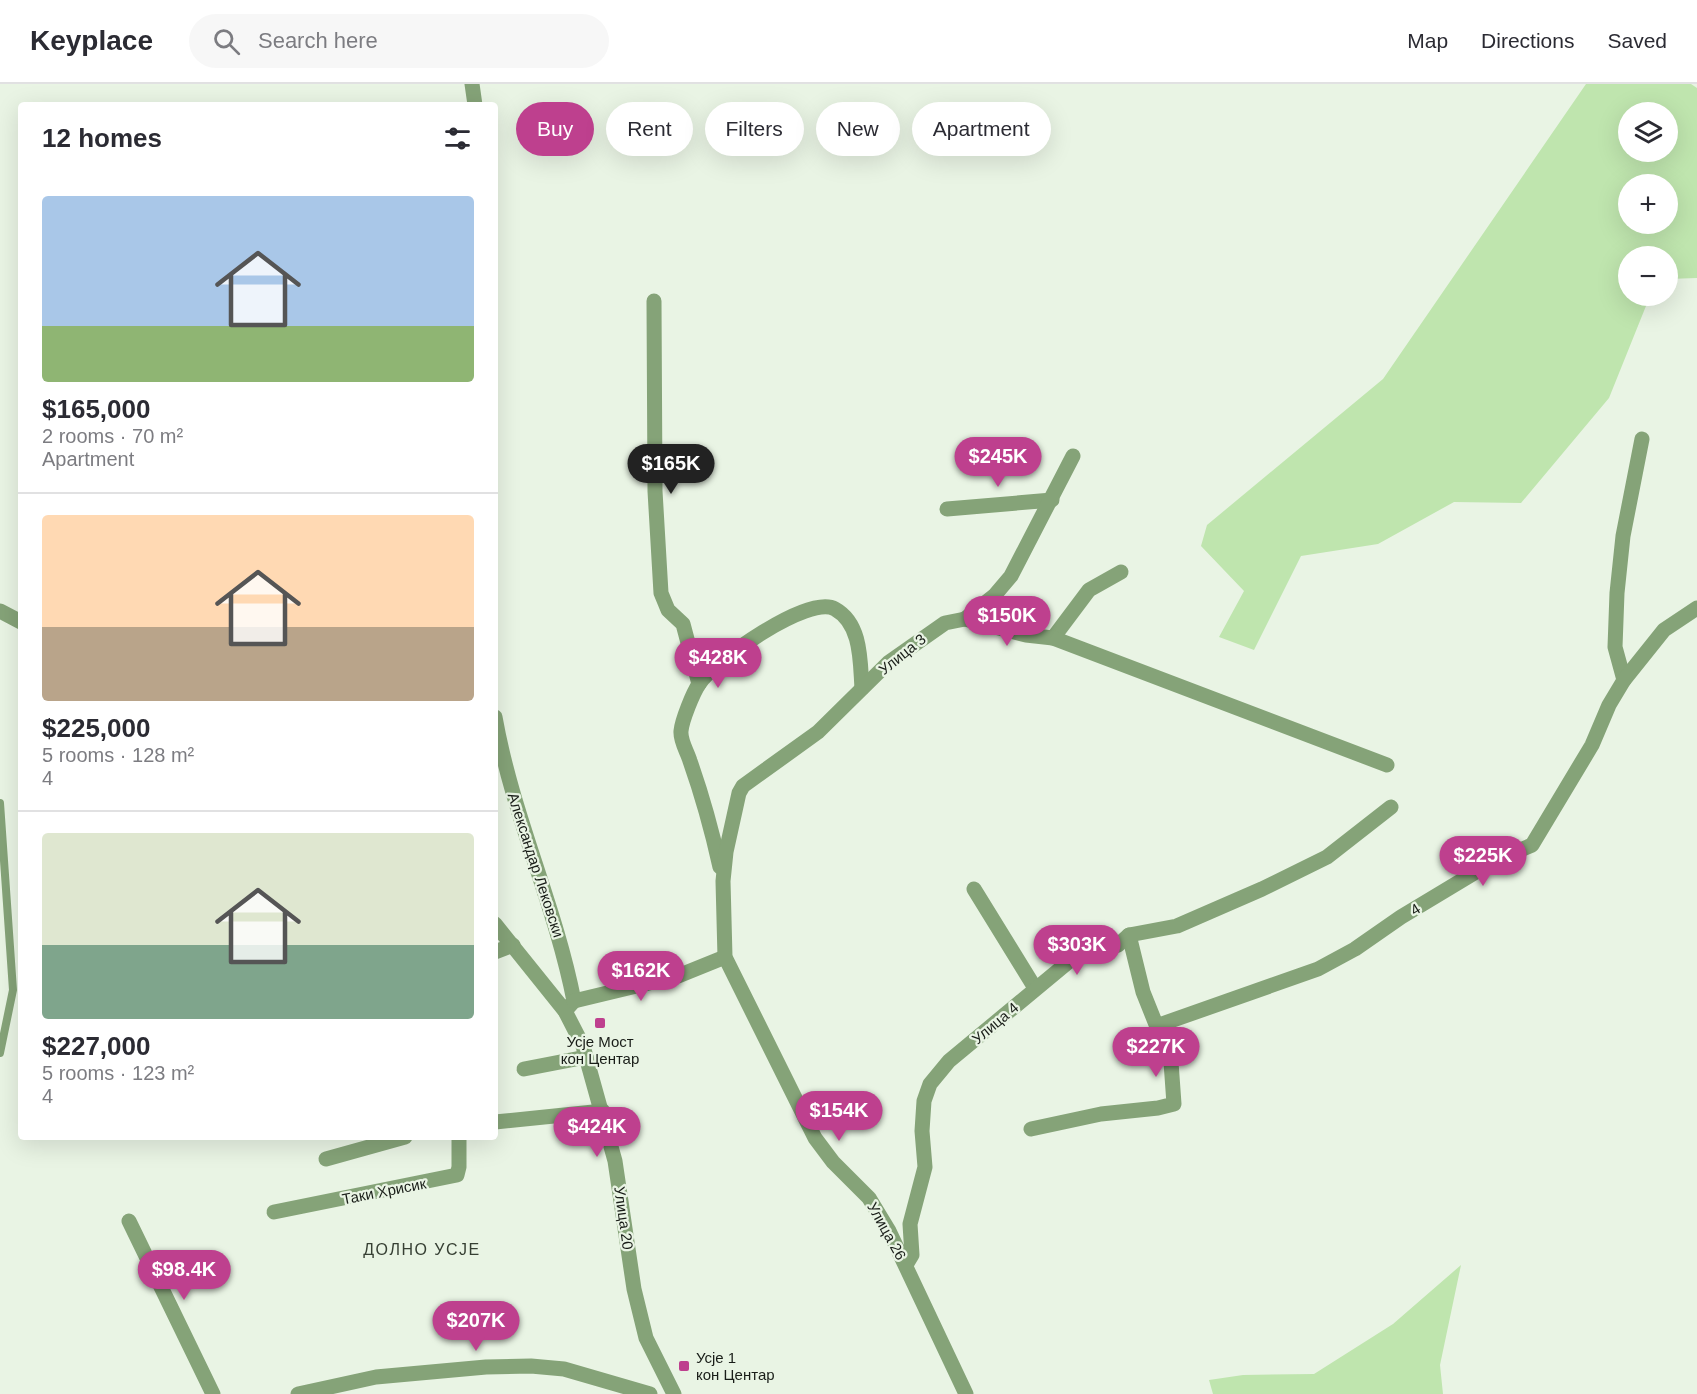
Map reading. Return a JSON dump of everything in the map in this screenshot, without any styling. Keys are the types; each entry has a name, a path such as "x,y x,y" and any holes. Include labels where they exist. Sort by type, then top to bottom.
{"street":[{"path":"472,84 475,102"},
{"path":"654,301 656,413 654,491 661,593 668,610 683,624 699,684"},
{"path":"1624,680 1615,647 1617,593 1623,536 1642,439"},
{"path":"965,619 994,596 1011,576 1073,456"},
{"path":"947,509 1052,500"},
{"path":"1053,638 1089,590 1121,572"},
{"path":"723,881 700,794 681,735 682,722 699,684 740,646 781,623 826,606 836,609 851,626 858,641 862,688"},
{"name":"4","path":"1159,1024 1318,969 1355,949 1401,917 1494,861 1532,845 1593,744 1609,705 1624,680 1664,630 1697,608"},
{"path":"0,611 18,620"},
{"path":"965,619 1026,635 1053,638 1387,765"},
{"name":"Улица 3","path":"723,881 726,852 739,793 743,786 818,732 888,663 928,633 945,624 965,619"},
{"name":"Александар Лековски","path":"498,730 516,805 567,962 570,1006"},
{"name":"Улица 4","path":"906,1265 912,1255 910,1224 925,1167 923,1111 930,1084 949,1061 1009,1013 1035,988 1072,960 1118,945 1129,935 1177,926 1263,889 1327,857 1390,807"},
{"name":"Улица 26","path":"723,881 725,957 816,1138 833,1162 869,1197 906,1265 966,1394"},
{"path":"974,889 1035,988"},
{"name":"Улица 20","path":"498,928 570,1006 603,1111 624,1206 634,1289 646,1338 674,1394"},
{"path":"1030,1130 1101,1114 1174,1104 1171,1062 1159,1024 1143,992 1129,935"},
{"path":"498,951 513,945"},
{"path":"570,1006 699,969 725,957"},
{"path":"524,1069 586,1057"},
{"path":"498,1122 603,1111"},
{"path":"326,1159 394,1140"},
{"name":"Таки Хрисик","path":"274,1212 457,1176 459,1140"},
{"path":"129,1221 213,1394"},
{"path":"298,1394 376,1377 486,1367 531,1366 564,1369 650,1394"}],"lane":[{"path":"0,803 13,990 0,1053"}],"green space":[{"path":"1586,84 1691,84 1697,88 1697,278 1678,279 1678,246 1618,246 1618,306 1646,306 1609,398 1521,503 1454,502 1378,544 1301,556 1254,650 1219,637 1244,591 1201,546 1207,525 1383,379"},
{"path":"1461,1265 1440,1365 1443,1394 1213,1394 1209,1380 1243,1375 1314,1374 1393,1324"}],"place":[{"name":"Усје Мост кон Центар","path":"600,1023"},
{"name":"Усје 1 кон Центар","path":"684,1366"}],"district":[{"name":"ДОЛНО УСЈЕ","path":"422,1249"}]}
